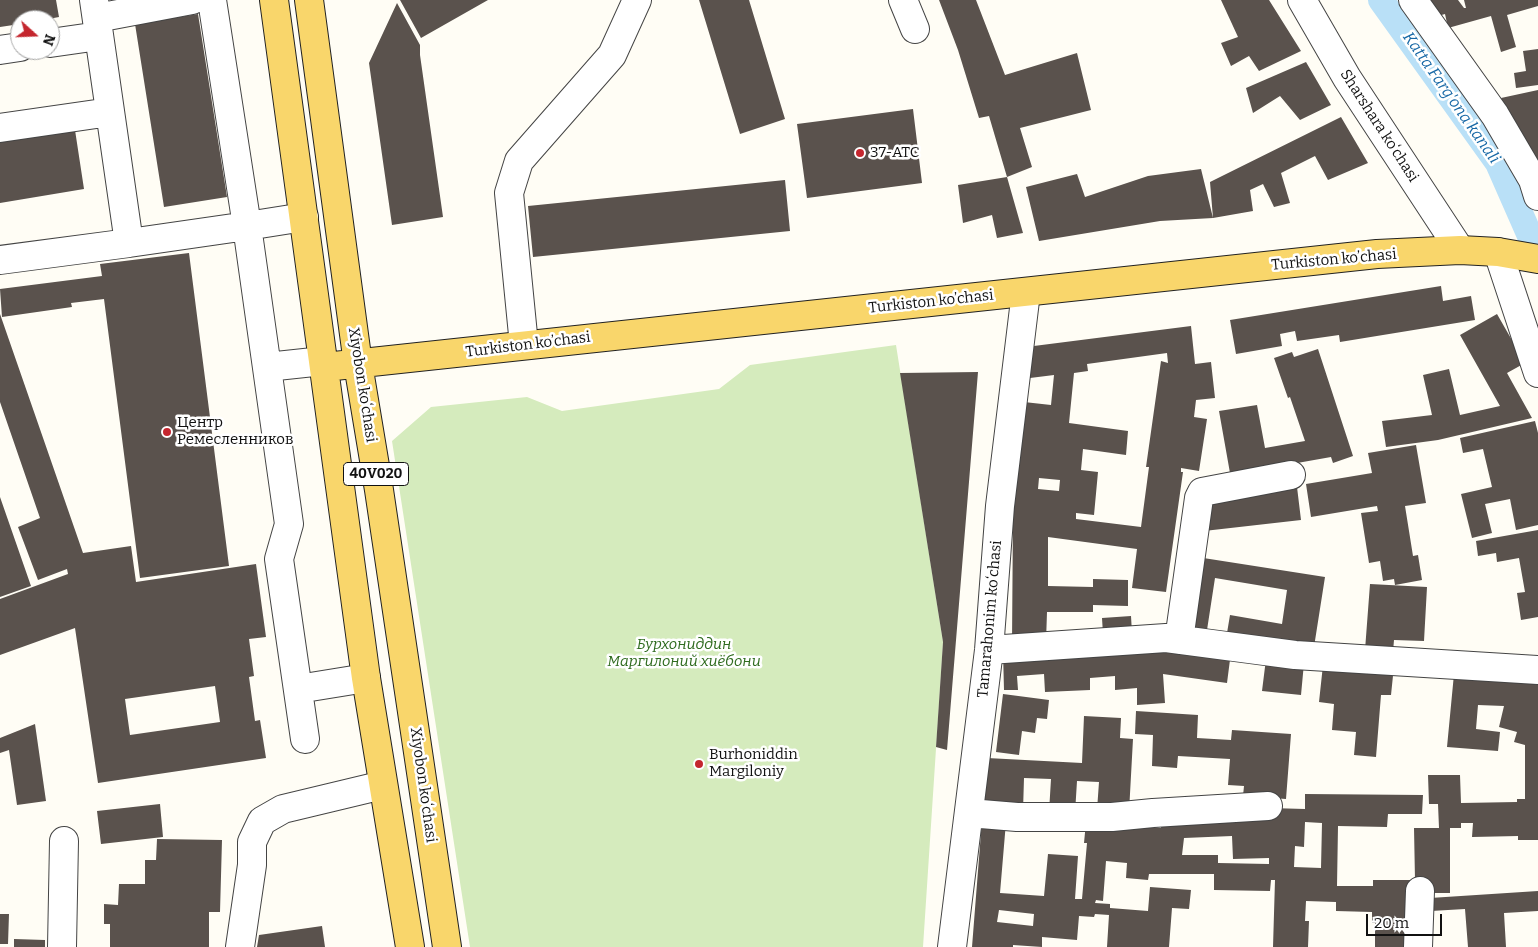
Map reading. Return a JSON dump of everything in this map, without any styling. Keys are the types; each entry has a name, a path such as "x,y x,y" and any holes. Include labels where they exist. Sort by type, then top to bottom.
{"main road":[{"name":"40V020","path":"274,0 366,678 410,947"},
{"name":"Xiyobon koʻchasi","path":"309,0 358,364 380,497 447,947"},
{"name":"Turkiston ko’chasi","path":"324,364 358,364 1377,254 1460,250 1498,252 1538,258"}],"street":[{"path":"60,38 97,18 192,0"},
{"path":"212,0 247,226 289,524 279,559 305,739"},
{"path":"524,345 509,192 519,161 612,55 637,0"},
{"path":"903,0 915,29"},
{"name":"Sharshara koʻchasi","path":"1302,0 1347,78 1460,250"},
{"path":"1413,0 1495,115 1533,180 1538,196"},
{"path":"97,18 129,243"},
{"path":"0,128 110,112"},
{"path":"0,260 304,217"},
{"path":"1498,252 1538,373"},
{"name":"Tamarahonim koʻchasi","path":"952,947 989,650 1000,506 1026,292"},
{"path":"267,368 324,364"},
{"path":"1179,640 1199,498 1202,492 1291,475"},
{"path":"989,650 1166,638 1295,656 1538,670"},
{"path":"298,689 366,678"},
{"path":"240,947 252,865 252,842 262,821 283,809 383,785"},
{"path":"969,813 1016,817 1112,817 1268,806"},
{"path":"62,947 64,841"},
{"path":"1418,947 1420,891"}],"green space":[{"name":"Бурхониддин Маргилоний хиёбони","path":"896,345 943,642 923,947 470,947 392,441 431,407 527,397 562,411 719,389 750,365"}],"building":[{"path":"0,0 56,0 58,10 10,10 10,26 0,27"},
{"path":"400,0 488,0 421,38"},
{"path":"699,0 749,0 785,119 740,134"},
{"path":"939,0 976,0 1005,75 1077,53 1091,110 1020,128 1032,167 1007,177 989,116 979,118 958,50"},
{"path":"1221,0 1269,0 1301,51 1259,71 1249,56 1231,66 1221,43 1238,37"},
{"path":"1425,0 1458,0 1466,8 1464,0 1538,0 1538,6 1507,15 1516,47 1501,52 1491,16 1448,28 1445,14 1438,16"},
{"path":"397,3 420,45 443,217 392,225 369,63"},
{"path":"198,14 227,197 164,207 135,24"},
{"path":"1538,49 1538,85 1516,88 1514,73 1526,71 1523,51"},
{"path":"1306,62 1331,105 1300,120 1280,96 1253,113 1246,88"},
{"path":"1538,90 1538,177 1501,98"},
{"name":"37-АТС","path":"913,109 922,183 807,198 797,124"},
{"path":"1341,117 1368,163 1328,180 1315,156 1281,173 1290,203 1274,207 1263,184 1250,190 1253,211 1213,218 1210,182"},
{"path":"75,130 84,189 0,203 0,142"},
{"path":"1201,169 1213,218 1160,221 1039,241 1026,187 1077,174 1085,197 1148,176"},
{"path":"1007,177 1023,233 997,238 992,215 963,223 958,185"},
{"path":"785,180 790,231 533,257 528,206"},
{"name":"Центр Ремесленников","path":"189,253 229,566 140,578 104,299 71,303 72,307 2,317 0,289 102,276 100,264"},
{"path":"1441,286 1443,301 1471,296 1475,320 1340,342 1339,335 1297,341 1295,331 1280,334 1282,346 1236,354 1230,320"},
{"path":"0,314 83,553 131,546 136,582 256,564 266,637 249,639 254,676 249,677 255,721 260,720 266,758 98,783 75,628 0,655 0,599 68,574 67,569 38,580 18,527 40,518 0,402","holes":["215,686 220,722 130,735 125,699"]},
{"path":"1497,314 1525,363 1507,373 1532,418 1438,440 1386,447 1382,421 1432,415 1423,375 1449,369 1460,415 1500,406 1460,335"},
{"path":"1191,326 1195,364 1211,362 1215,398 1196,400 1194,417 1207,419 1199,471 1181,468 1181,472 1183,472 1166,592 1132,588 1137,549 1048,537 1048,586 1093,587 1093,579 1128,580 1128,606 1093,605 1093,612 1047,612 1046,642 1012,643 1013,512 1024,402 1051,405 1054,375 1030,378 1026,347","holes":["1167,353 1168,363 1161,361 1146,467 1149,467 1141,527 1076,519 1076,513 1094,515 1098,472 1081,470 1083,449 1126,455 1128,431 1069,423 1074,373 1088,371 1087,364","1039,478 1060,480 1059,491 1038,489"]},
{"path":"1318,349 1353,456 1333,463 1331,457 1230,473 1219,411 1257,405 1265,448 1305,441 1274,358 1292,352 1294,357"},
{"path":"978,372 947,750 936,747 943,642 900,373"},
{"path":"1535,421 1538,433 1538,525 1516,530 1510,499 1485,504 1492,533 1472,538 1461,494 1492,487 1483,449 1463,453 1460,438"},
{"path":"1416,445 1426,503 1405,506 1413,556 1418,555 1422,580 1395,585 1394,579 1383,581 1380,561 1369,563 1361,513 1378,511 1377,506 1311,517 1306,484 1372,473 1368,453"},
{"path":"1297,487 1301,520 1204,531 1201,497"},
{"path":"0,497 31,586 0,597"},
{"path":"1538,530 1538,617 1521,620 1517,593 1525,592 1519,558 1497,562 1496,553 1478,556 1476,541"},
{"path":"1197,557 1325,577 1314,647 1227,633 1230,615 1282,624 1287,590 1215,578 1207,630 1186,626"},
{"path":"1370,584 1427,587 1424,641 1394,640 1393,652 1365,650"},
{"path":"1131,616 1132,633 1103,634 1102,618"},
{"path":"1162,644 1231,652 1227,683 1163,674 1165,703 1137,705 1137,688 1115,690 1115,676 1090,678 1090,690 1045,692 1044,674 1017,676 1018,690 1004,690 1003,652"},
{"path":"1266,659 1304,663 1301,695 1262,691"},
{"path":"1323,665 1394,666 1391,695 1381,695 1376,757 1354,755 1356,732 1332,730 1334,704 1319,702"},
{"path":"1454,674 1503,676 1538,685 1538,840 1518,840 1518,836 1472,837 1473,823 1461,823 1461,828 1450,828 1450,893 1429,893 1429,879 1415,880 1414,828 1439,828 1438,804 1429,804 1428,775 1460,775 1461,803 1517,802 1517,799 1525,799 1525,745 1514,742 1517,732 1499,727 1504,706 1478,705 1476,729 1500,732 1498,751 1447,747"},
{"path":"1003,694 1049,700 1047,719 1037,718 1035,733 1022,731 1019,755 996,752"},
{"path":"1136,711 1198,715 1197,738 1231,740 1232,730 1291,734 1286,799 1243,796 1244,786 1228,785 1230,759 1178,756 1177,768 1152,766 1153,735 1135,734"},
{"path":"1084,716 1121,718 1120,738 1133,739 1129,812 1097,810 1099,782 1077,781 1075,813 1049,812 1051,779 1024,778 1023,811 984,809 987,758 1082,763"},
{"path":"35,724 46,801 17,805 9,750 0,753 0,738"},
{"path":"1305,794 1423,795 1422,814 1388,814 1387,827 1338,826 1337,886 1373,886 1373,880 1410,880 1409,947 1375,947 1375,923 1372,923 1372,912 1336,911 1336,902 1306,901 1305,921 1309,921 1308,947 1273,947 1275,880 1271,880 1270,891 1214,890 1214,874 1149,874 1148,880 1126,878 1127,863 1106,861 1103,901 1096,900 1095,903 1110,904 1110,908 1148,911 1150,887 1191,890 1189,909 1172,908 1169,947 1107,947 1109,915 1095,914 1094,917 1079,916 1077,940 1042,937 1042,947 1013,945 1013,947 972,947 982,820 1006,822 1000,893 1044,896 1048,854 1078,856 1075,899 1082,899 1087,843 1084,843 1086,822 1161,828 1162,815 1270,808 1305,809","holes":["1305,822 1322,823 1321,868 1294,867 1295,846 1304,847","1232,836 1233,859 1269,858 1269,864 1218,863 1218,855 1182,855 1184,838","999,910 1034,914 1033,926 997,922"]},
{"path":"160,804 163,837 101,844 97,811"},
{"path":"157,839 222,840 220,912 209,912 209,947 110,947 110,924 104,924 104,904 118,905 119,884 145,884 145,860 156,860"},
{"path":"1538,891 1538,911 1504,913 1506,947 1468,947 1465,909 1431,911 1430,898"},
{"path":"0,914 9,914 8,944 0,944"},
{"path":"322,926 325,947 257,947 259,935"},
{"path":"14,939 45,940 45,947 14,947"}],"waterway":[{"name":"Katta Farg'ona kanali","path":"1381,0 1498,163 1538,254"}],"place":[{"name":"37-АТС","path":"860,153"},
{"name":"Центр Ремесленников","path":"167,432"},
{"name":"Burhoniddin Margiloniy","path":"699,764"}]}
